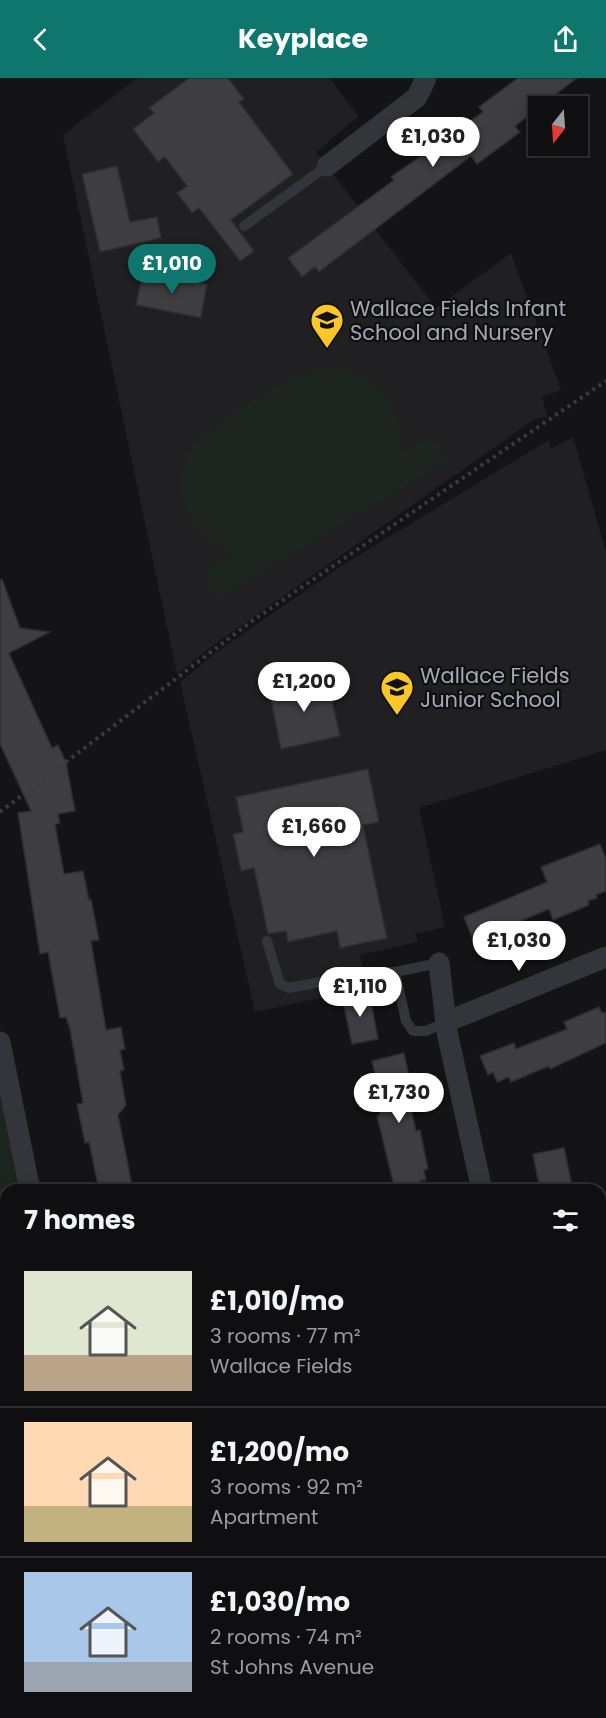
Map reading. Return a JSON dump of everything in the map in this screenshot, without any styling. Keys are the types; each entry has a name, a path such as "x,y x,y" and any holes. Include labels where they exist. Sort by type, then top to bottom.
{"street":[{"path":"327,166 417,97 426,78"},
{"path":"446,1022 606,957"},
{"path":"439,963 446,1022 481,1184"},
{"path":"0,1042 29,1184"}],"lane":[{"path":"243,226 327,166"},
{"path":"267,941 280,984 289,988 374,972 395,972 439,963"},
{"path":"395,972 406,1021 412,1031 426,1031 446,1022"}],"path":[{"path":"0,812 252,621 606,381"}],"shaded area":[{"name":"Wallace Fields Infant School and Nursery","path":"137,78 329,78 359,116 316,152 436,308 511,253 561,390 542,397 547,417 535,419 215,644 177,674 63,135"},
{"path":"336,368 368,379 388,396 398,420 402,453 433,435 447,462 217,599 200,573 232,554 213,543 197,529 186,511 182,483 187,456 193,446 212,428 276,386 304,373"},
{"name":"Wallace Fields Junior School","path":"573,437 606,552 606,750 419,808 445,927 415,934 418,942 360,955 367,988 255,1012 180,682 214,654 344,564 549,440 551,449"},
{"path":"0,1087 20,1184 0,1184"}],"building":[{"path":"189,78 228,78 244,99 239,102 293,174 231,220 254,251 240,261 199,208 192,213 177,193 187,186 165,157 158,162 133,129 154,113 149,108"},
{"path":"518,78 577,78 554,96 528,96 528,116 515,126 520,132 477,164 471,156 319,272 315,267 302,277 288,258 394,180 391,177 483,112 479,107"},
{"path":"117,166 130,222 157,217 161,238 100,252 82,174"},
{"path":"143,271 207,284 201,318 136,305"},
{"path":"2,579 20,628 50,632 9,653 52,748 58,745 66,762 75,811 58,814 60,823 55,824 64,874 83,871 89,900 91,899 99,940 91,941 106,1030 121,1027 125,1049 120,1050 124,1070 120,1071 126,1105 118,1115 132,1184 98,1184 89,1142 85,1143 77,1104 83,1103 70,1029 66,1017 60,1018 48,952 40,954 18,813 31,811 0,744 0,580"},
{"path":"327,678 340,736 281,749 269,690"},
{"path":"368,769 379,822 363,825 387,938 340,948 337,931 288,942 286,931 268,934 254,868 241,871 233,834 243,832 236,797"},
{"path":"600,844 606,859 606,891 588,901 589,905 553,920 549,909 516,923 519,929 496,938 499,944 478,952 464,917 547,882 541,867"},
{"path":"369,991 378,1039 352,1044 342,997"},
{"path":"599,1007 602,1013 606,1012 606,1043 550,1069 549,1066 511,1082 509,1077 497,1082 493,1072 488,1075 480,1056 514,1043 516,1049 567,1029 564,1022"},
{"path":"404,1053 410,1081 405,1082 416,1131 420,1130 428,1169 424,1170 426,1180 420,1181 420,1184 394,1184 377,1116 380,1115 373,1086 378,1086 372,1061"},
{"path":"564,1148 572,1184 539,1184 533,1154"}],"place":[{"name":"Wallace Fields Infant School and Nursery","path":"327,349"},
{"name":"Wallace Fields Junior School","path":"397,716"}]}
